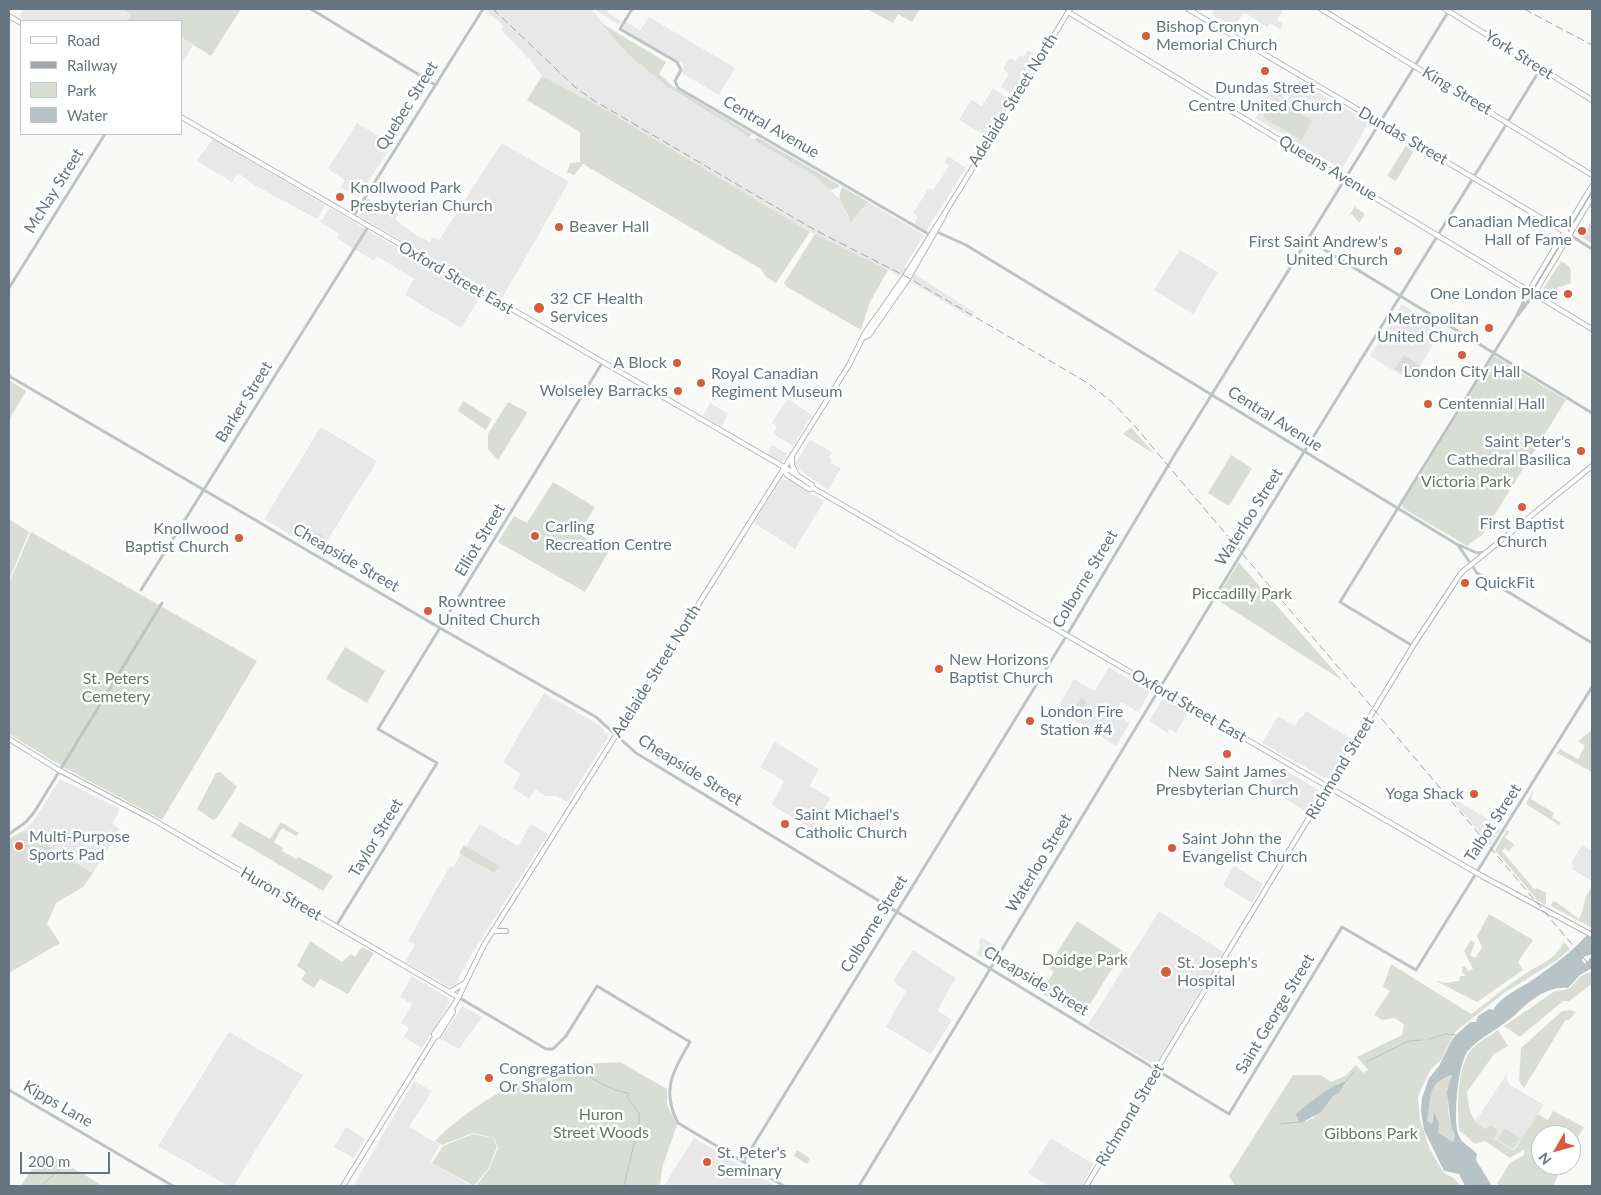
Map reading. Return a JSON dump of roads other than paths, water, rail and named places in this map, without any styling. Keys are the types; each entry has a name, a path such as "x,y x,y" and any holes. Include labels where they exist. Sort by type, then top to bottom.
{"main road":[{"name":"Dundas Street","path":"1188,9 1570,236"},
{"name":"King Street","path":"1321,9 1592,175"},
{"name":"York Street","path":"1448,9 1592,100"},
{"name":"Queens Avenue","path":"1069,10 1592,329"},
{"name":"Adelaide Street North","path":"343,1186 435,1037 434,1034 452,1008 464,982 493,931 865,336 869,335 908,279 934,230 1069,10"},
{"path":"9,16 20,22"},
{"name":"Oxford Street East","path":"182,118 798,476 812,485 813,488 1476,873 1592,935"},
{"path":"1529,291 1592,186"},
{"path":"1534,294 1592,197"},
{"path":"792,453 793,466 798,476"},
{"name":"Richmond Street","path":"1086,1186 1413,646 1459,575 1592,466"},
{"name":"Oxford Street East","path":"783,468 787,475 810,489 813,488"},
{"name":"Huron Street","path":"9,739 58,770 150,818 458,997"},
{"path":"493,931 506,931 500,920"},
{"path":"449,992 464,982"}],"street":[{"path":"311,9 435,84"},
{"name":"Quebec Street","path":"353,217 483,9"},
{"name":"Central Avenue","path":"632,9 620,29 677,62 680,70 675,81 678,88 932,235"},
{"name":"Queens Avenue","path":"1062,9 1069,10"},
{"name":"Colborne Street","path":"743,1162 1378,122 1415,66 1448,9"},
{"name":"Waterloo Street","path":"859,1186 1159,689 1506,122 1541,68"},
{"name":"McNay Street","path":"9,288 103,135"},
{"name":"Barker Street","path":"141,590 368,227"},
{"name":"Central Avenue","path":"934,230 966,246 1458,545 1477,573 1592,643"},
{"name":"Dundas Street","path":"1570,236 1592,249"},
{"path":"1307,239 1592,413"},
{"path":"1516,317 1529,291"},
{"path":"1413,646 1340,602 1493,352 1534,294"},
{"name":"Elliot Street","path":"437,763 378,729 602,363"},
{"name":"Cheapside Street","path":"9,376 596,717 635,752 1229,1114"},
{"path":"1458,545 1477,553 1485,552"},
{"path":"9,834 26,822 34,811 162,602"},
{"name":"Talbot Street","path":"1342,927 1416,970 1592,688"},
{"name":"Taylor Street","path":"336,926 437,763"},
{"name":"Saint George Street","path":"1229,1114 1342,927"},
{"name":"Huron Street","path":"458,997 546,1049 553,1049 566,1036 597,986 690,1042 674,1068 670,1081 670,1098 675,1119 687,1130 743,1162"},
{"name":"Kipps Lane","path":"9,1090 173,1186"},
{"path":"743,1162 784,1186"}],"water":[{"path":"1592,929 1592,954 1583,957 1582,961 1585,964 1592,956 1592,968 1580,975 1568,988 1546,991 1533,999 1510,1019 1473,1046 1464,1057 1457,1093 1457,1129 1463,1142 1477,1154 1476,1160 1492,1186 1465,1186 1459,1174 1444,1171 1424,1130 1421,1111 1422,1098 1429,1078 1439,1066 1453,1038 1470,1022 1476,1022 1478,1016 1489,1009 1493,1010 1506,997 1550,968","holes":["1452,1075 1447,1092 1451,1126 1455,1135 1453,1142 1438,1132 1439,1123 1434,1112 1432,1124 1427,1121 1431,1093 1437,1083"]},
{"path":"1346,1081 1339,1093 1333,1096 1321,1112 1301,1123 1299,1122 1296,1114 1326,1091"}],"waterway":[{"path":"1429,1039 1446,1034 1456,1035"},
{"path":"1366,1062 1409,1041 1423,1040"},
{"path":"570,1064 605,1085 628,1093 628,1098 639,1113 639,1123 624,1186"},
{"path":"1346,1081 1354,1072"},
{"path":"1280,1124 1299,1122"},
{"path":"41,1186 60,1169 57,1162"}],"railway":[{"path":"493,9 575,87 593,100 815,230 907,277 1086,382 1112,402 1133,424 1592,968"},
{"path":"1524,9 1592,45"}],"place":[{"name":"Bishop Cronyn Memorial Church","path":"1146,36"},
{"name":"Dundas Street Centre United Church","path":"1265,71"},
{"name":"Knollwood Park Presbyterian Church","path":"340,197"},
{"name":"Beaver Hall","path":"559,227"},
{"name":"Canadian Medical Hall of Fame","path":"1582,231"},
{"name":"First Saint Andrew's United Church","path":"1398,251"},
{"name":"One London Place","path":"1568,294"},
{"name":"32 CF Health Services","path":"539,308"},
{"name":"Metropolitan United Church","path":"1489,328"},
{"name":"London City Hall","path":"1462,355"},
{"name":"A Block","path":"677,363"},
{"name":"Royal Canadian Regiment Museum","path":"701,383"},
{"name":"Wolseley Barracks","path":"678,391"},
{"name":"Centennial Hall","path":"1428,404"},
{"name":"Saint Peter's Cathedral Basilica","path":"1581,451"},
{"name":"First Baptist Church","path":"1522,507"},
{"name":"Carling Recreation Centre","path":"535,536"},
{"name":"Knollwood Baptist Church","path":"239,538"},
{"name":"QuickFit","path":"1465,583"},
{"name":"Rowntree United Church","path":"428,611"},
{"name":"New Horizons Baptist Church","path":"939,669"},
{"name":"London Fire Station #4","path":"1030,721"},
{"name":"New Saint James Presbyterian Church","path":"1227,754"},
{"name":"Yoga Shack","path":"1474,794"},
{"name":"Saint Michael's Catholic Church","path":"785,824"},
{"name":"Multi-Purpose Sports Pad","path":"19,846"},
{"name":"Saint John the Evangelist Church","path":"1172,848"},
{"name":"St. Joseph's Hospital","path":"1166,972"},
{"name":"Congregation Or Shalom","path":"489,1078"},
{"name":"St. Peter's Seminary","path":"707,1162"}],"park label":[{"name":"Victoria Park","path":"1466,482"},
{"name":"Piccadilly Park","path":"1242,594"},
{"name":"St. Peters Cemetery","path":"116,688"},
{"name":"Doidge Park","path":"1085,960"},
{"name":"Huron Street Woods","path":"601,1124"},
{"name":"Gibbons Park","path":"1371,1134"}]}
